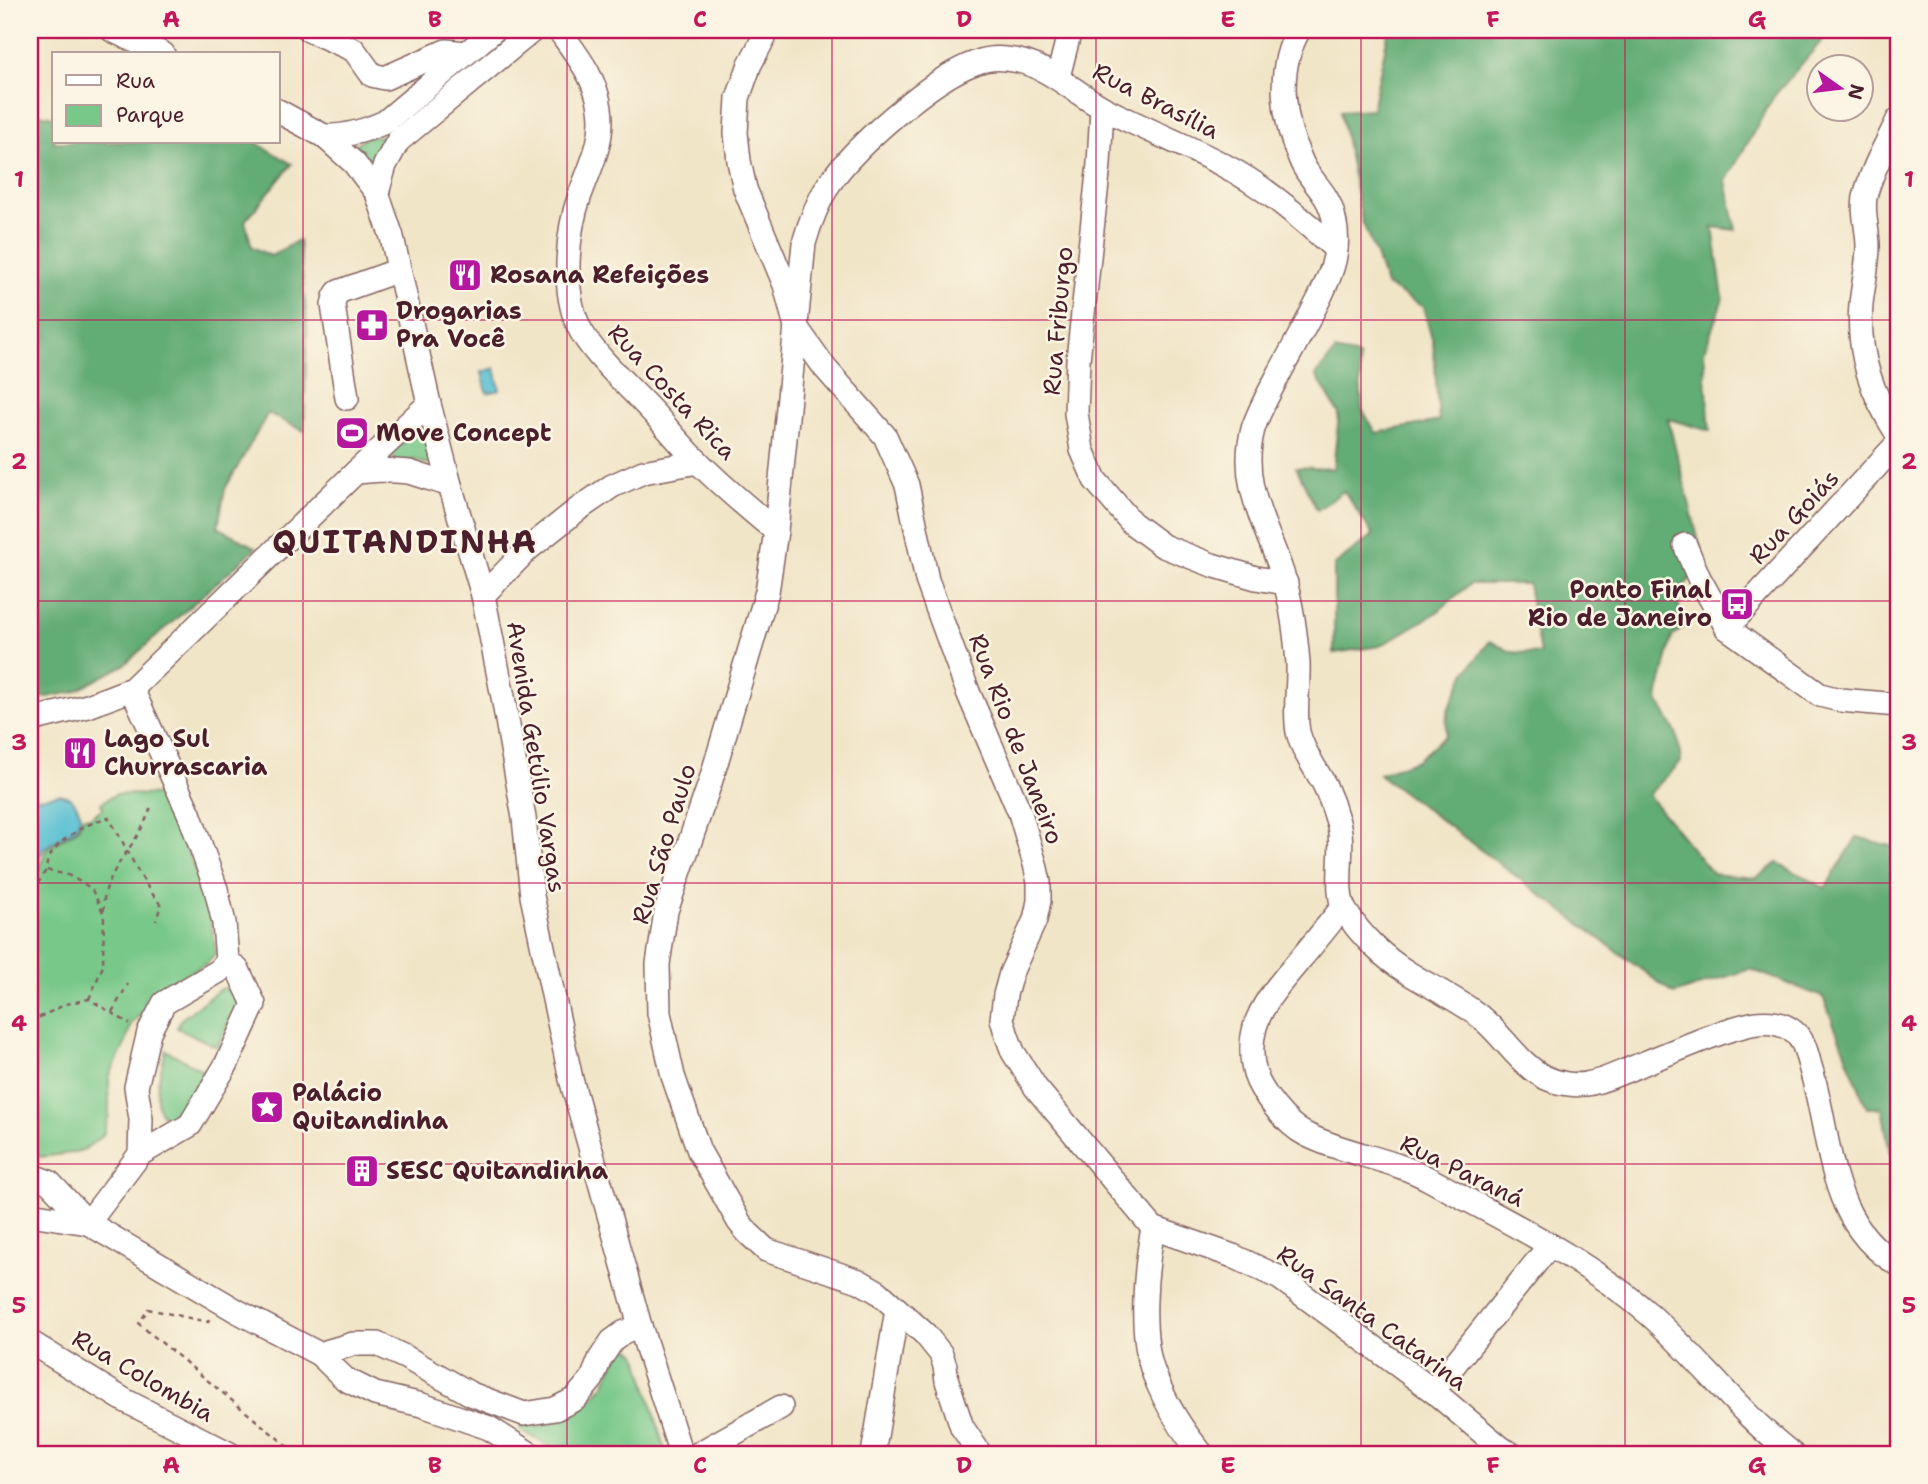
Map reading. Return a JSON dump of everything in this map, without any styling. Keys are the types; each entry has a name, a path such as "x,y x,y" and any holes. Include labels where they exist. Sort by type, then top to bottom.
{"street":[{"path":"112,30 159,52"},
{"path":"309,30 354,50 372,75 385,78 446,51 466,53"},
{"path":"464,30 466,53 481,73"},
{"path":"324,136 339,137 369,130 385,122 494,30"},
{"path":"377,193 385,165 398,141 533,30"},
{"name":"Rua Costa Rica","path":"559,30 590,74 601,109 598,145 580,195 570,243 569,289 578,326 614,372 698,462 776,531"},
{"name":"Rua Rio de Janeiro","path":"768,30 750,64 738,99 736,133 745,189 785,285 796,327 825,368 885,436 902,473 907,485 927,580 968,692 1020,813 1035,864 1039,901 1035,920 1011,973 1005,995 1002,1018 1006,1036 1036,1088 1153,1228"},
{"path":"1058,77 1070,30"},
{"path":"1299,30 1292,42 1284,77 1286,120 1303,166 1329,201 1335,226 1336,249 1329,278 1253,428 1248,467 1256,506 1286,583 1292,613 1298,664 1297,728 1304,752 1325,786 1340,825 1342,908 1391,962 1474,1012 1489,1024 1521,1059 1543,1076 1558,1082 1588,1084 1608,1078 1692,1043 1748,1024 1775,1023 1792,1030 1803,1042 1811,1068 1840,1196 1848,1214 1874,1247 1898,1264"},
{"name":"Rua Brasília","path":"796,327 804,243 814,211 829,184 866,142 929,90 975,62 1016,60 1058,77 1102,108 1227,167 1264,191 1336,249"},
{"name":"Rua Friburgo","path":"1102,108 1099,164 1078,360 1076,413 1082,450 1095,480 1132,523 1163,546 1212,565 1256,578 1286,583"},
{"name":"Avenida Getúlio Vargas","path":"280,112 324,136 355,163 377,193 392,237 429,404 483,595 524,818 532,897 571,1079 640,1326 681,1454"},
{"path":"1898,120 1874,170 1865,196 1868,248 1861,309 1862,339 1872,390 1898,435"},
{"path":"385,122 398,141"},
{"path":"347,398 333,305 335,296 338,292 399,270"},
{"name":"Rua São Paulo","path":"796,327 776,531 767,592 710,783 666,911 658,964 659,1013 673,1076 699,1151 739,1222 766,1250 859,1281 878,1292 925,1334 941,1354 962,1427 980,1454"},
{"path":"30,720 88,706 132,689 429,404"},
{"name":"Rua Goiás","path":"1727,628 1898,443"},
{"path":"483,595 528,549 612,486 643,472 698,462"},
{"path":"356,472 409,472 450,485"},
{"path":"1685,545 1699,578 1727,628 1820,695 1840,701 1898,705"},
{"path":"132,689 189,813 224,923 227,960 219,971 164,1003 149,1032 136,1087 141,1119 140,1154"},
{"name":"Rua Paraná","path":"1342,908 1284,980 1255,1027 1252,1055 1254,1071 1259,1086 1268,1099 1302,1132 1426,1178 1550,1245 1614,1287 1674,1337 1737,1403 1792,1454"},
{"path":"88,1223 140,1154 190,1125 226,1065 254,1004 238,970 227,960"},
{"path":"30,1175 49,1182 88,1223 219,1300 319,1354 345,1379 374,1394 422,1405 489,1428 530,1454"},
{"path":"30,1214 88,1223"},
{"path":"1153,1228 1145,1285 1147,1341 1154,1373 1190,1440 1202,1454"},
{"name":"Rua Santa Catarina","path":"1153,1228 1233,1256 1280,1278 1433,1391 1511,1454"},
{"path":"1433,1391 1550,1245"},
{"path":"873,1454 897,1310"},
{"path":"319,1354 353,1344 377,1344 471,1394 524,1415 555,1409 575,1399 592,1379 611,1341 640,1326"},
{"name":"Rua Colombia","path":"30,1342 124,1400 230,1454"},
{"path":"422,1405 433,1374"},
{"path":"489,1428 497,1406"},
{"path":"698,1454 781,1407"}],"path":[{"path":"89,999 103,966 102,900 109,881 141,830 152,805"},
{"path":"30,902 46,870 46,861 57,845 93,821 108,817 141,878 161,905 156,921"},
{"path":"46,870 68,875 91,888 104,914"},
{"path":"112,1012 128,984"},
{"path":"30,1022 66,1004 89,999 131,1024"},
{"path":"219,1300 208,1322 148,1308 139,1324 297,1454"}],"green space":[{"path":"1389,30 1837,30 1824,38 1812,52 1806,52 1806,59 1774,96 1726,181 1736,230 1713,227 1723,298 1704,352 1710,431 1668,419 1700,546 1696,573 1676,594 1684,627 1672,637 1657,698 1677,735 1681,762 1648,795 1713,874 1756,878 1778,863 1825,888 1857,837 1898,848 1898,1161 1890,1153 1882,1108 1867,1108 1823,997 1750,969 1674,994 1379,774 1417,760 1446,735 1447,712 1466,672 1490,641 1511,652 1540,654 1528,584 1470,584 1436,613 1380,646 1334,653 1334,566 1373,535 1344,491 1317,510 1296,467 1333,469 1339,414 1316,375 1335,351 1359,356 1362,409 1376,433 1439,421 1433,342 1423,307 1386,285 1362,221 1340,111 1372,109"},
{"path":"30,112 52,117 52,144 258,144 292,164 245,221 252,247 271,256 299,240 307,325 304,431 268,413 225,489 218,527 256,548 124,665 74,692 30,700"},
{"path":"389,134 374,163 367,164 357,150 358,143 366,138"},
{"path":"421,427 427,430 432,463 416,460 400,462 394,458 392,453"},
{"path":"116,794 163,795 208,901 216,953 206,964 168,988 131,1024 126,1042 109,1077 109,1115 103,1135 85,1149 30,1158 30,891 47,849 78,829 83,817 91,817 103,808 101,803"},
{"path":"224,988 234,993 239,1004 217,1047 177,1028 180,1020"},
{"path":"166,1050 205,1072 186,1108 172,1118 160,1112 157,1101 158,1083"},
{"path":"629,1348 637,1354 666,1454 562,1454 520,1430 523,1425 538,1427 566,1418 583,1408 604,1385 620,1350"}],"water":[{"path":"495,368 500,390 487,393 482,372"},
{"path":"59,794 73,801 81,815 76,828 44,848 30,887 30,796 40,798"}],"place":[{"name":"Rosana Refeições","path":"465,275"},
{"name":"Drogarias Pra Você","path":"372,325"},
{"name":"Move Concept","path":"352,433"},
{"name":"Ponto Final Rio de Janeiro","path":"1737,604"},
{"name":"Lago Sul Churrascaria","path":"80,753"},
{"name":"Palácio Quitandinha","path":"267,1107"},
{"name":"SESC Quitandinha","path":"362,1171"}],"district":[{"name":"QUITANDINHA","path":"405,541"}]}
